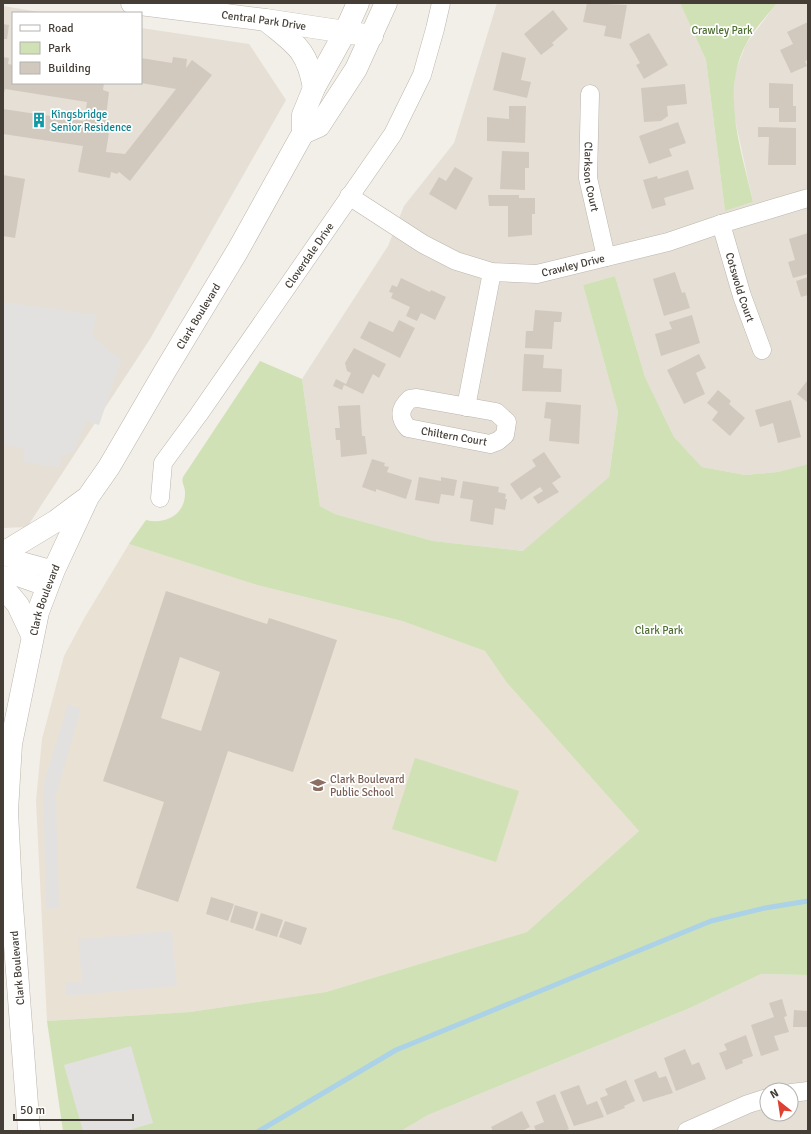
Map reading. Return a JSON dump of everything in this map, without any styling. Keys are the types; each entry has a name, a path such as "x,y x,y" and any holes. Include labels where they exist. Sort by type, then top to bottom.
{"street":[{"name":"Central Park Drive","path":"132,3 266,20 372,36"},
{"name":"Clark Boulevard","path":"29,1131 11,892 7,811 11,744 32,636 50,578 88,496 109,467 165,371 224,275 303,133 303,115 314,88 345,32 358,3"},
{"path":"303,133 319,126 356,69 386,3"},
{"name":"Cloverdale Drive","path":"160,498 163,463 199,414 393,134 417,88 436,29 439,3"},
{"path":"266,20 292,41 305,56 310,68 314,88"},
{"name":"Clarkson Court","path":"590,94 588,178 606,257"},
{"name":"Crawley Drive","path":"349,196 423,244 456,261 492,272 537,274 668,242 721,224 808,198"},
{"name":"Cotswold Court","path":"721,224 742,296 762,350"},
{"path":"466,407 492,272"},
{"name":"Chiltern Court","path":"410,399 466,407 496,412 507,422 505,435 490,444 408,428 401,417 402,409 410,399"},
{"path":"3,553 56,521 88,496"},
{"path":"3,556 50,578"},
{"path":"3,574 50,578"},
{"path":"3,587 18,605 32,636"},
{"path":"688,1131 712,1127 748,1104 759,1101"}],"shaded area":[{"path":"497,3 680,3 706,60 725,211 753,202 733,110 735,73 746,44 777,3 808,3 808,464 778,472 745,475 702,467 674,437 645,377 615,276 583,285 618,412 609,477 524,551 433,541 335,514 320,506 302,379 388,246 404,206 454,143"},
{"path":"3,6 39,12 12,12 12,84 142,84 142,28 249,44 286,100 150,339 27,527 3,528"},
{"path":"3,302 97,315 92,335 108,350 121,359 99,425 86,421 74,451 62,456 59,467 23,462 24,449 3,445"},
{"name":"Clark Boulevard Public School","path":"129,544 257,585 402,621 485,651 507,683 639,831 527,932 326,992 190,1012 47,1021 36,801 42,739 64,656 85,617"},
{"path":"68,704 81,709 56,795 59,908 46,909 43,799 44,782"},
{"path":"172,931 177,986 66,996 65,983 82,981 78,939"},
{"path":"761,974 808,975 808,1131 401,1131 428,1115 690,1008"},
{"path":"131,1046 153,1123 126,1131 83,1131 64,1065"}],"green space":[{"name":"Crawley Park","path":"680,3 777,3 756,28 746,44 738,63 735,82 734,102 739,143 753,202 725,211 706,60"},
{"name":"Clark Park","path":"615,276 645,377 674,437 702,467 745,475 778,472 808,464 808,975 761,974 690,1008 428,1115 401,1131 63,1131 47,1021 190,1012 326,992 527,932 639,831 507,683 485,651 402,621 257,585 129,544 146,520 161,521 178,512 184,500 185,492 182,481 183,477 260,361 302,379 320,506 335,514 433,541 523,551 609,477 618,412 583,285"},
{"path":"415,758 519,791 496,862 392,829"}],"building":[{"path":"587,3 627,5 621,39 604,36 606,26 583,22"},
{"path":"553,10 568,29 552,43 554,45 541,55 524,34"},
{"path":"808,22 808,60 805,61 807,66 791,73 780,50 793,44 787,32"},
{"path":"3,24 9,25 7,39 3,39"},
{"path":"649,33 668,65 644,79 636,65 640,63 629,44"},
{"path":"502,52 526,58 521,80 531,82 527,98 493,90"},
{"name":"Kingsbridge Senior Residence","path":"3,57 9,58 8,64 12,65 12,84 104,84 103,90 109,92 105,125 110,126 106,152 125,154 176,89 142,83 142,58 172,63 173,57 187,59 186,68 192,60 212,75 130,181 119,172 117,174 111,172 110,178 78,172 83,146 3,134 3,109 84,121 87,102 5,89 3,97"},
{"path":"769,83 793,84 793,106 796,106 796,122 779,122 779,108 769,108"},
{"path":"685,84 687,104 667,106 668,116 661,121 644,122 641,88"},
{"path":"509,106 526,106 525,143 487,141 487,117 509,119"},
{"path":"678,122 686,143 669,149 672,156 649,164 639,136"},
{"path":"758,127 796,128 796,165 768,165 769,137 758,137"},
{"path":"502,151 529,152 529,168 525,168 525,190 500,189"},
{"path":"455,167 473,178 456,210 429,194 439,177 446,181"},
{"path":"688,170 694,189 664,198 666,205 652,209 643,180 657,176 658,179"},
{"path":"3,175 25,179 15,238 3,236"},
{"path":"488,195 519,195 519,198 535,198 535,214 532,214 532,235 508,237 508,206 489,206"},
{"path":"808,233 808,274 793,278 788,262 795,260 789,239"},
{"path":"675,272 682,293 685,292 690,308 664,316 653,279"},
{"path":"808,277 808,295 801,297 796,281"},
{"path":"401,278 430,292 431,290 446,297 435,320 421,313 417,321 406,316 410,307 391,298 393,293 389,292 392,285 397,287"},
{"path":"535,310 562,312 561,322 554,322 552,349 525,348 526,331 533,331"},
{"path":"692,315 700,343 661,356 655,334 672,329 669,322"},
{"path":"399,320 415,328 400,358 360,338 369,321 393,332"},
{"path":"354,348 386,364 379,378 373,374 363,394 344,385 342,390 333,386 336,379 346,384 351,373 347,371 345,363"},
{"path":"524,354 544,355 543,368 562,369 561,392 522,391"},
{"path":"699,354 706,368 696,373 705,394 684,404 667,370"},
{"path":"807,381 808,382 808,403 797,394"},
{"path":"718,390 731,401 729,404 745,418 730,436 712,420 718,412 707,403"},
{"path":"791,400 801,437 778,443 773,423 760,427 755,410"},
{"path":"546,402 581,405 579,444 549,441 551,419 544,418"},
{"path":"360,405 362,436 365,436 367,454 341,457 340,440 336,440 335,428 340,428 338,406"},
{"path":"544,452 561,477 552,483 559,492 538,504 533,497 543,491 540,487 521,500 510,484 536,466 532,460"},
{"path":"372,459 385,463 384,466 389,467 387,472 412,480 406,499 376,489 376,492 362,487"},
{"path":"419,477 441,481 441,477 457,480 454,496 441,494 439,504 415,500"},
{"path":"463,481 499,487 498,492 506,494 505,499 507,499 505,510 495,508 493,525 470,521 473,500 460,498"},
{"path":"166,591 267,624 269,618 337,640 293,772 228,751 178,902 136,888 164,802 103,781","holes":["180,657 220,672 201,731 161,718"]},
{"path":"211,897 234,904 228,921 206,914"},
{"path":"235,905 258,912 253,929 230,922"},
{"path":"261,913 283,920 277,937 255,930"},
{"path":"285,921 307,928 301,945 279,937"},
{"path":"782,999 787,1016 784,1017 789,1032 774,1036 779,1050 761,1056 751,1025 774,1017 769,1003"},
{"path":"794,1010 808,1011 808,1027 793,1027"},
{"path":"746,1035 753,1056 742,1060 743,1063 726,1070 719,1053 727,1050 724,1044"},
{"path":"685,1049 692,1065 699,1062 706,1079 676,1091 664,1058"},
{"path":"656,1071 659,1078 666,1076 673,1093 643,1102 634,1080"},
{"path":"626,1080 635,1101 624,1106 625,1108 607,1115 600,1098 608,1095 605,1089"},
{"path":"579,1085 587,1105 597,1101 604,1117 574,1126 560,1092"},
{"path":"555,1094 569,1129 564,1131 536,1131 534,1126 544,1122 536,1102"},
{"path":"522,1111 530,1127 522,1131 493,1131 491,1127"}],"waterway":[{"path":"259,1131 396,1050 711,921 765,908 808,901"}],"place":[{"name":"Kingsbridge Senior Residence","path":"39,120"},
{"name":"Clark Boulevard Public School","path":"318,785"}]}
